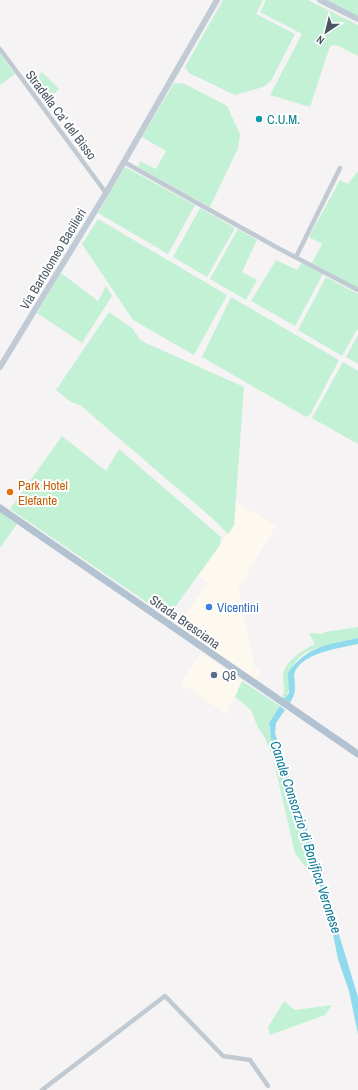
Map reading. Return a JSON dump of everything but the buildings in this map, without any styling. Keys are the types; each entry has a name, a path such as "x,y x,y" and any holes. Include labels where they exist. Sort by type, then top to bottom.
{"main road":[{"name":"Strada Bresciana","path":"0,508 358,754"}],"street":[{"name":"Via Bartolomeo Bacilieri","path":"0,367 106,193 217,0"},
{"path":"320,0 358,19"},
{"name":"Stradella Ca' del Bisso","path":"0,49 106,193"},
{"path":"124,162 358,290"},
{"path":"296,257 340,168"},
{"path":"42,1090 165,996 224,1056 250,1060 268,1086"}],"shaded area":[{"path":"236,502 276,526 238,589 255,668 261,672 256,679 178,626 208,583 199,576 235,524"},
{"path":"201,653 242,681 226,714 181,683"}],"green space":[{"path":"223,0 263,0 256,14 295,34 271,81 263,87 235,95 189,73 185,67"},
{"path":"266,0 308,0 358,25 358,56 337,45 330,46 310,107 270,95 302,34 260,12"},
{"path":"324,0 358,0 358,17"},
{"path":"0,53 15,74 0,85"},
{"path":"42,72 59,89 50,98 33,81"},
{"path":"174,83 185,84 227,106 240,134 238,148 210,207 138,167 140,161 156,169 166,151 142,137"},
{"path":"125,167 195,205 168,254 98,213"},
{"path":"358,171 358,289 312,263 322,244 309,237 340,180 348,184"},
{"path":"200,208 235,228 207,277 173,257"},
{"path":"98,219 227,295 194,355 133,320 82,244"},
{"path":"238,229 257,240 242,272 257,280 246,300 210,279"},
{"path":"276,260 297,270 302,263 323,274 295,326 251,301"},
{"path":"61,273 98,301 106,286 112,296 82,343 37,313"},
{"path":"326,277 358,294 358,328 342,356 298,330"},
{"path":"231,297 339,360 310,415 306,417 202,357"},
{"path":"109,312 133,329 140,340 244,387 234,525 228,534 212,518 80,405 71,402 56,390"},
{"path":"358,335 358,364 346,357"},
{"path":"343,362 358,371 358,444 312,418"},
{"path":"62,436 106,471 119,449 221,537 220,545 170,614 164,614 10,509"},
{"path":"0,512 17,524 0,548"},
{"path":"358,627 358,638 323,646 299,657 293,668 287,695 284,699 282,698 284,689 284,671 290,661 305,649 315,644 309,633 322,634 325,632"},
{"path":"242,681 280,706 269,723 269,730 281,773 289,789 297,822 304,833 312,866 307,869 295,853 273,758 264,736 258,728 251,710 235,697"},
{"path":"284,1001 295,1010 332,1005 325,1015 270,1035 268,1027"}],"water":[{"path":"358,638 358,644 321,653 304,661 297,668 294,675 295,692 290,703 284,699 289,693 288,673 303,657 311,651 319,648"},
{"name":"Canale Consorzio di Bonifica Veronese","path":"280,706 285,710 276,723 275,733 293,790 296,793 358,997 358,1034 349,991 338,959 330,919 323,903 319,881 308,852 304,833 297,822 289,789 281,772 276,751 271,739 269,723"}],"place":[{"name":"C.U.M.","path":"259,119"},
{"name":"Park Hotel Elefante","path":"10,492"},
{"name":"Vicentini","path":"209,607"},
{"name":"Q8","path":"214,675"}]}
